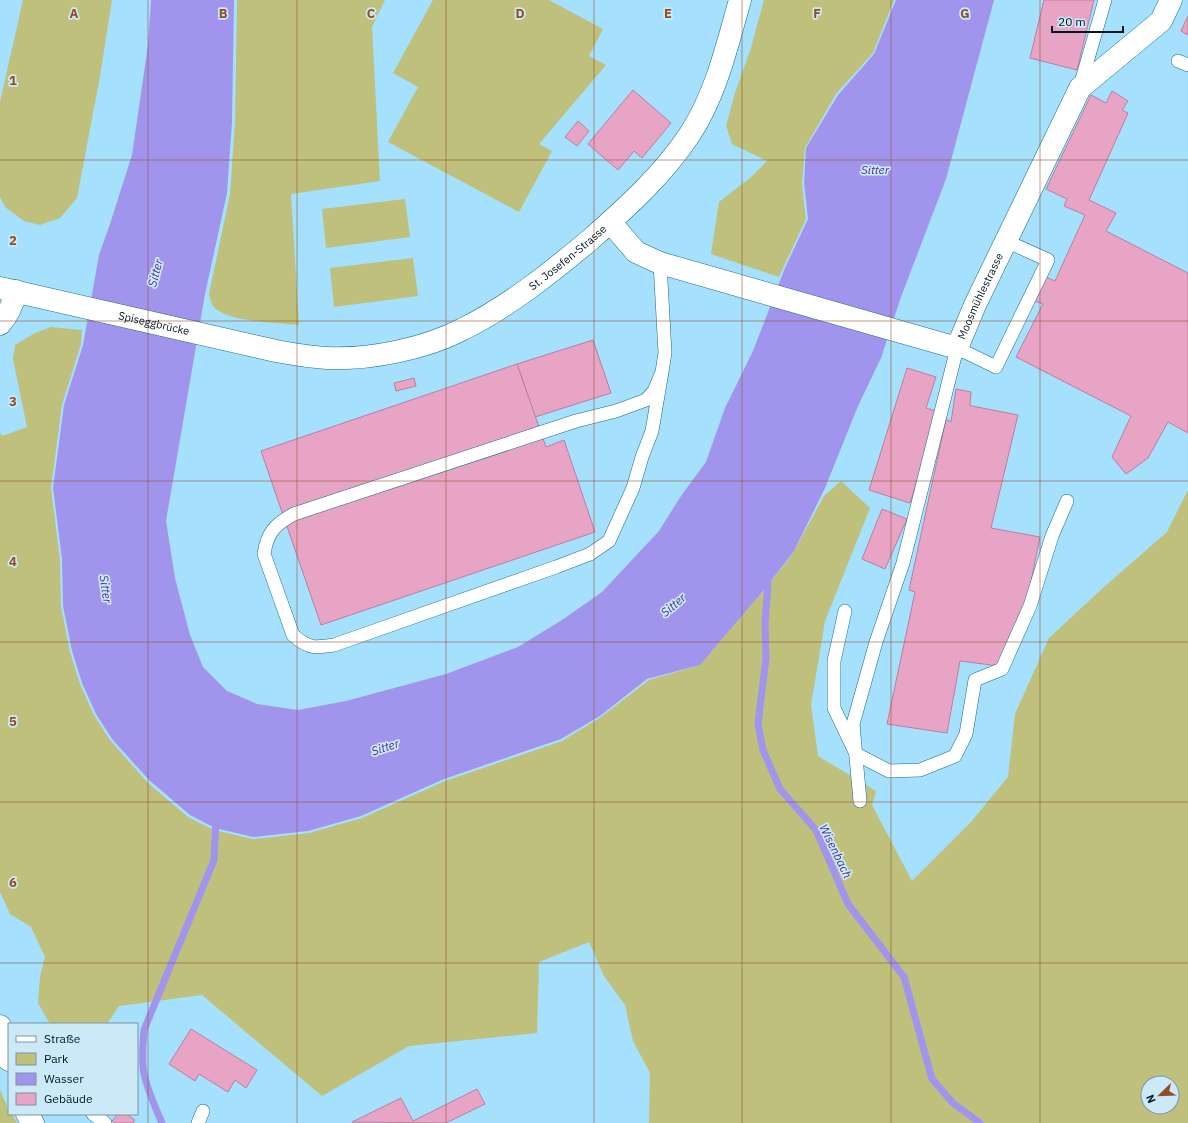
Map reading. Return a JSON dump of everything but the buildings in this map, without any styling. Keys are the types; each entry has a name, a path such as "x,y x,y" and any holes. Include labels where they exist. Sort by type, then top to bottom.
{"street":[{"name":"St. Josefen-Strasse","path":"271,350 295,355 327,358 372,356 423,345 463,330 537,282 567,259 640,195 670,162 690,134 705,108 718,76 740,0"},
{"name":"Moosmühlestrasse","path":"610,222 636,252 660,263 718,278 957,348 974,305 1080,88 1160,21 1171,0"},
{"name":"Spiseggbrücke","path":"16,291 271,350"},
{"path":"0,324 7,316 16,291"}],"lane":[{"path":"1080,88 1105,0"},
{"path":"860,801 853,724 876,642 903,563 957,348 996,367 1048,260 1006,241"},
{"path":"660,263 664,354 662,372 652,431 642,457 633,488 609,541 590,554 334,645 316,648 303,643 294,635 264,554 268,537 282,520 294,514 576,421 616,411 646,400 654,391 662,372"},
{"path":"845,611 834,661 834,708 856,754 889,771 920,770 955,756 966,734 975,680 1002,669 1030,606 1052,536 1067,501"},
{"path":"94,1115 105,1123"}],"green space":[{"path":"23,0 112,0 100,76 77,198 60,218 40,225 24,221 5,207 0,197 0,102"},
{"path":"237,0 385,0 372,27 380,181 291,194 299,325 240,319 219,311 213,306 209,294 230,194 235,122"},
{"path":"433,0 549,0 603,29 589,56 606,65 539,144 552,151 519,212 388,142 418,87 393,73"},
{"path":"764,0 894,0 873,53 836,94 805,148 802,183 806,219 779,277 711,254 719,202 750,178 767,161 732,144 726,126 735,93 750,51"},
{"path":"405,199 410,237 326,248 322,209"},
{"path":"413,258 418,296 334,307 330,268"},
{"path":"51,327 82,330 81,344 62,405 51,488 60,559 61,606 70,652 80,684 94,715 110,740 147,782 188,817 214,830 253,839 309,833 362,818 445,781 562,741 601,717 649,680 700,665 788,560 824,496 841,481 870,508 825,621 811,705 818,756 876,791 872,805 912,881 971,822 1008,777 1015,714 1049,638 1167,532 1188,490 1188,1123 649,1123 650,1073 633,1041 625,1005 604,976 589,942 539,962 537,1033 409,1046 322,1096 202,995 119,1006 108,1023 49,1023 38,1003 40,976 45,957 31,927 10,914 0,892 0,432 2,436 27,427 13,359 15,345 35,333"},
{"path":"0,1089 8,1109 8,1115 13,1115 17,1123 0,1123"}],"water":[{"name":"Sitter","path":"151,0 234,0 232,122 227,193 205,294 166,521 175,578 190,635 203,667 227,691 257,704 298,710 346,701 446,674 518,647 562,620 602,592 659,531 681,496 706,462 725,408 753,351 785,268 808,219 804,183 806,148 838,95 874,54 896,0 994,0 946,179 901,297 881,358 858,406 825,488 794,551 768,585 700,665 647,679 600,716 561,739 444,779 361,816 308,831 253,837 215,828 190,815 149,780 112,739 96,714 82,683 72,651 63,606 62,559 53,488 64,405 83,345 99,255 132,155 148,45"}],"waterway":[{"name":"Wisenbach","path":"765,577 768,585 765,623 766,658 758,724 763,750 780,789 816,830 848,904 904,977 932,1079 953,1103 980,1123"},
{"path":"162,1123 144,1074 142,1057 144,1030 214,860 216,818"}]}
